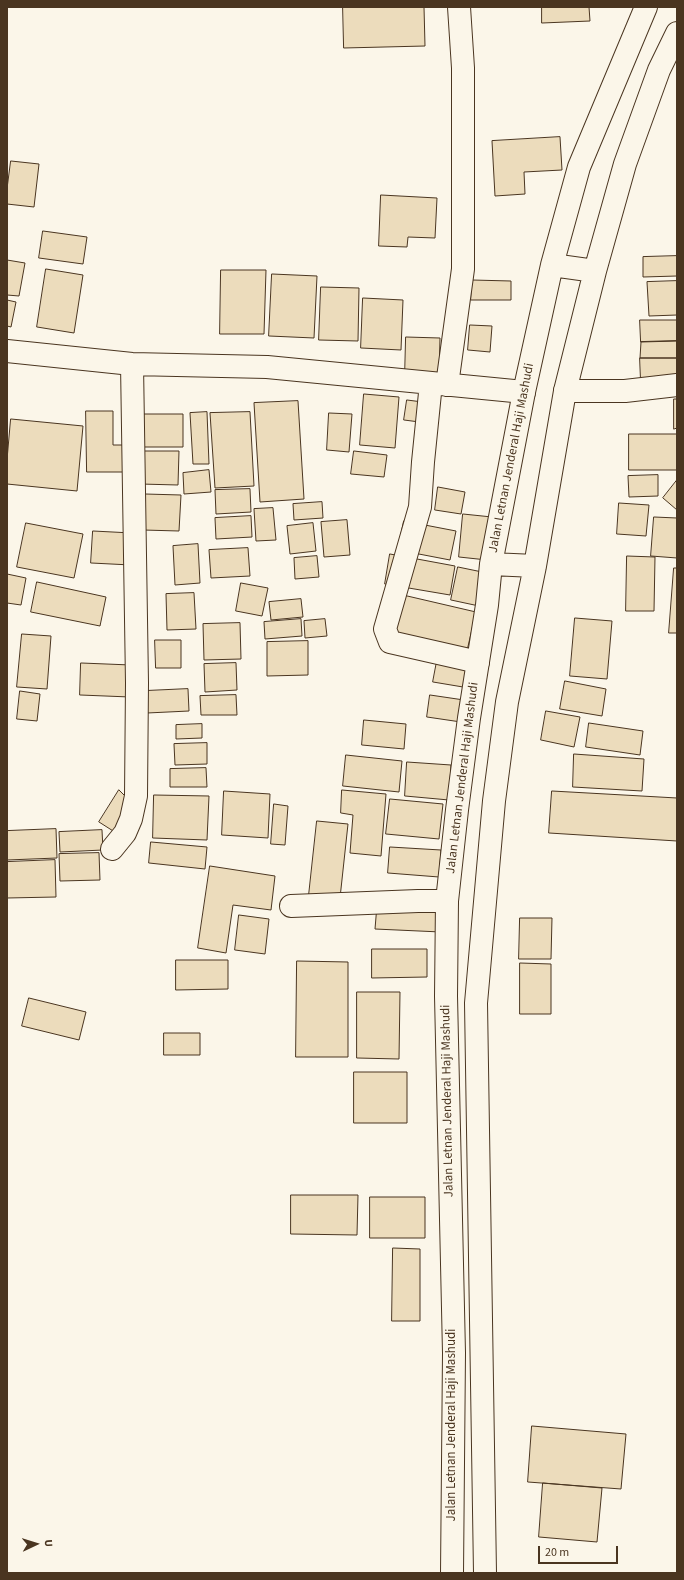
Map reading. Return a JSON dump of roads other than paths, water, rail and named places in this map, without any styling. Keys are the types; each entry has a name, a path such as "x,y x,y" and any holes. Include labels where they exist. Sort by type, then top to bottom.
{"main road":[{"path":"459,7 463,68 463,269 423,462 420,507 385,629 390,642 478,662"},
{"name":"Jalan Letnan Jenderal Haji Mashudi","path":"452,1573 454,1353 446,1004 447,901 468,726 487,606 491,564 524,392 552,265 579,167 646,7"},
{"path":"485,1573 476,1003 494,801 507,702 535,566 565,391 595,271 625,164 659,70 677,33"},
{"path":"552,265 595,271"},
{"path":"7,351 132,364 267,367 524,392"},
{"path":"112,849 125,833 131,819 136,796 137,683 132,364"},
{"path":"565,391 625,391 677,385"},
{"path":"491,564 535,566"},
{"path":"291,906 447,901"},
{"path":"454,1353 481,1350"}]}
